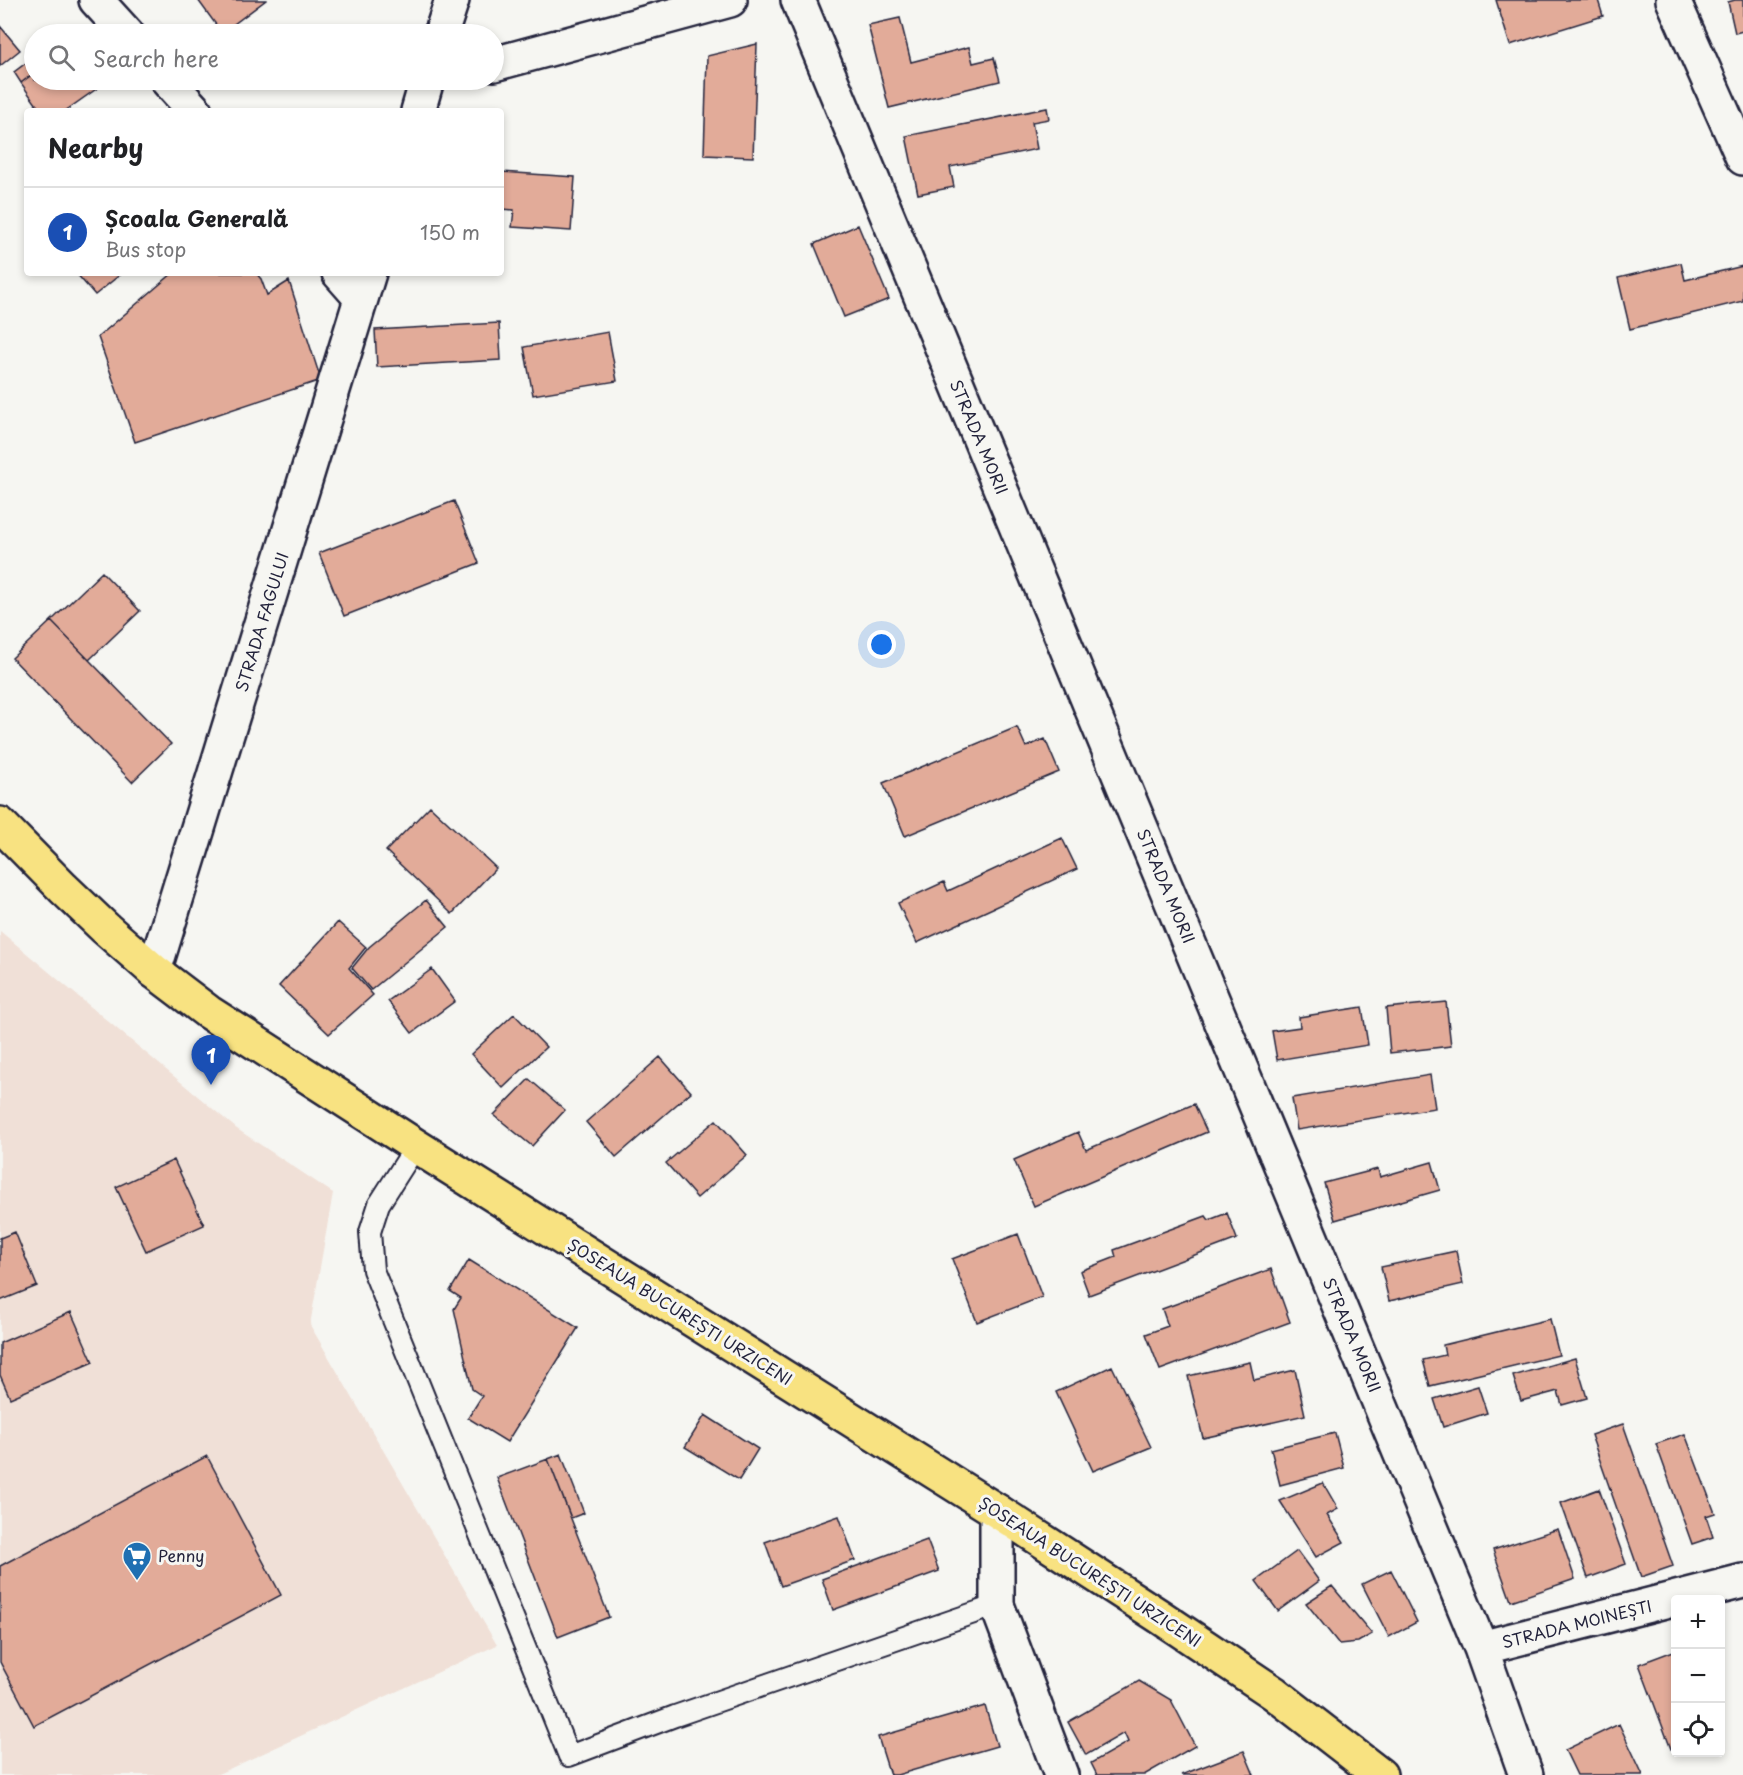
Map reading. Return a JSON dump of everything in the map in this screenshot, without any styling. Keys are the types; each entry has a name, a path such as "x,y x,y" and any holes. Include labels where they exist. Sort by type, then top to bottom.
{"highway":[{"name":"ȘOSEAUA BUCUREȘTI URZICENI","path":"0,824 105,928 154,971 208,1012 1159,1616 1274,1693 1380,1775"}],"street":[{"path":"96,0 118,24"},
{"path":"444,24 452,0"},
{"path":"504,61 730,0"},
{"name":"STRADA MORII","path":"798,0 1481,1648 1526,1775"},
{"path":"1673,0 1743,158"},
{"path":"176,90 192,108"},
{"path":"346,276 365,285"},
{"name":"STRADA FAGULUI","path":"154,971 365,285"},
{"path":"997,1511 997,1605 1061,1775"},
{"name":"STRADA MOINEȘTI","path":"1481,1648 1743,1581"}],"lane":[{"path":"416,1146 380,1204 370,1232 373,1270 569,1756 675,1716 997,1605"}],"shaded area":[{"path":"0,931 237,1129 333,1193 310,1325 497,1645 216,1775 0,1775"}],"building":[{"path":"198,0 266,0 234,24 215,24"},
{"path":"1496,0 1598,0 1603,16 1510,45"},
{"path":"1743,0 1743,31 1735,33 1728,2"},
{"path":"900,18 911,62 969,47 973,63 994,58 1000,81 889,108 868,25"},
{"path":"0,26 20,50 0,66"},
{"path":"757,44 753,157 704,155 707,56"},
{"path":"24,64 24,81 21,83 14,72"},
{"path":"26,90 95,90 69,108 39,108"},
{"path":"1047,108 1049,119 1032,122 1037,149 950,167 954,187 918,194 906,136"},
{"path":"504,172 575,177 571,231 512,227 514,210 504,209"},
{"path":"858,225 889,299 844,317 814,244"},
{"path":"1681,263 1685,280 1743,266 1743,301 1630,329 1618,278"},
{"path":"79,276 118,276 95,295"},
{"path":"169,276 258,276 267,295 289,281 321,380 135,442 98,337"},
{"path":"499,323 501,360 377,367 375,330"},
{"path":"608,332 617,381 533,395 524,347"},
{"path":"454,501 479,563 344,616 319,553"},
{"path":"102,572 140,611 89,660 51,621"},
{"path":"51,621 171,744 132,782 12,658"},
{"path":"1017,727 1026,747 1045,739 1059,772 905,836 883,783"},
{"path":"430,806 496,868 452,914 386,851"},
{"path":"1062,838 1077,869 917,943 898,903 944,882 948,891"},
{"path":"426,900 448,927 371,990 352,968 369,947"},
{"path":"338,922 366,947 349,968 373,995 329,1034 279,986"},
{"path":"432,969 455,1001 412,1033 388,1001"},
{"path":"1446,1002 1451,1046 1390,1053 1386,1008"},
{"path":"1362,1007 1368,1045 1277,1060 1272,1031 1300,1027 1299,1017"},
{"path":"514,1014 546,1047 503,1088 471,1054"},
{"path":"660,1057 691,1092 616,1157 586,1122"},
{"path":"1430,1075 1435,1108 1297,1130 1292,1098"},
{"path":"529,1079 565,1110 532,1146 494,1115"},
{"path":"1194,1104 1207,1132 1034,1206 1014,1160 1078,1132 1086,1150"},
{"path":"716,1120 747,1155 697,1198 666,1163"},
{"path":"174,1160 204,1225 146,1251 116,1187"},
{"path":"1432,1162 1440,1190 1335,1220 1324,1183 1378,1169 1380,1177"},
{"path":"1227,1213 1237,1239 1089,1295 1080,1271 1116,1257 1114,1250 1206,1216 1209,1220"},
{"path":"15,1232 37,1286 0,1301 0,1238"},
{"path":"1018,1234 1042,1297 977,1322 952,1259"},
{"path":"1456,1251 1463,1284 1389,1301 1381,1267"},
{"path":"469,1260 578,1328 507,1442 468,1418 482,1396 472,1389 454,1309 461,1298 450,1291"},
{"path":"1271,1269 1290,1322 1160,1370 1146,1334 1168,1326 1162,1309"},
{"path":"71,1312 93,1362 10,1398 0,1375 0,1343"},
{"path":"1550,1319 1559,1355 1430,1386 1423,1360 1445,1355 1443,1345"},
{"path":"1575,1358 1587,1398 1562,1405 1558,1391 1521,1401 1513,1376"},
{"path":"1250,1362 1254,1380 1295,1370 1305,1415 1203,1438 1188,1376"},
{"path":"1112,1366 1151,1447 1093,1471 1056,1392"},
{"path":"1478,1386 1487,1413 1443,1427 1434,1399"},
{"path":"705,1415 758,1449 739,1480 685,1447"},
{"path":"1623,1424 1673,1566 1641,1577 1591,1435"},
{"path":"1335,1433 1344,1468 1280,1485 1271,1449"},
{"path":"1685,1434 1715,1513 1706,1516 1713,1537 1692,1544 1656,1444"},
{"path":"561,1454 584,1513 571,1518 548,1459"},
{"name":"Penny","path":"207,1456 281,1595 34,1726 0,1662 0,1566"},
{"path":"548,1459 609,1617 558,1637 497,1478"},
{"path":"1323,1483 1338,1509 1327,1515 1344,1542 1316,1557 1280,1501"},
{"path":"1599,1489 1626,1564 1588,1578 1561,1503"},
{"path":"839,1516 855,1560 781,1586 765,1542"},
{"path":"1558,1529 1575,1579 1511,1601 1493,1550"},
{"path":"927,1540 939,1571 833,1610 822,1579"},
{"path":"1297,1551 1319,1581 1278,1611 1256,1581"},
{"path":"1391,1570 1417,1622 1389,1637 1362,1584"},
{"path":"1332,1586 1372,1634 1358,1642 1339,1644 1306,1603"},
{"path":"1671,1652 1671,1749 1639,1664"},
{"path":"1139,1681 1171,1700 1195,1746 1144,1775 1097,1775 1091,1763 1128,1742 1124,1733 1086,1755 1068,1722"},
{"path":"985,1706 997,1746 897,1775 890,1775 878,1737"},
{"path":"1619,1724 1643,1775 1577,1775 1565,1750"},
{"path":"1244,1751 1254,1775 1181,1775"}],"place":[{"name":"Școala Generală","path":"211,1085"},
{"name":"Penny","path":"137,1582"}]}
